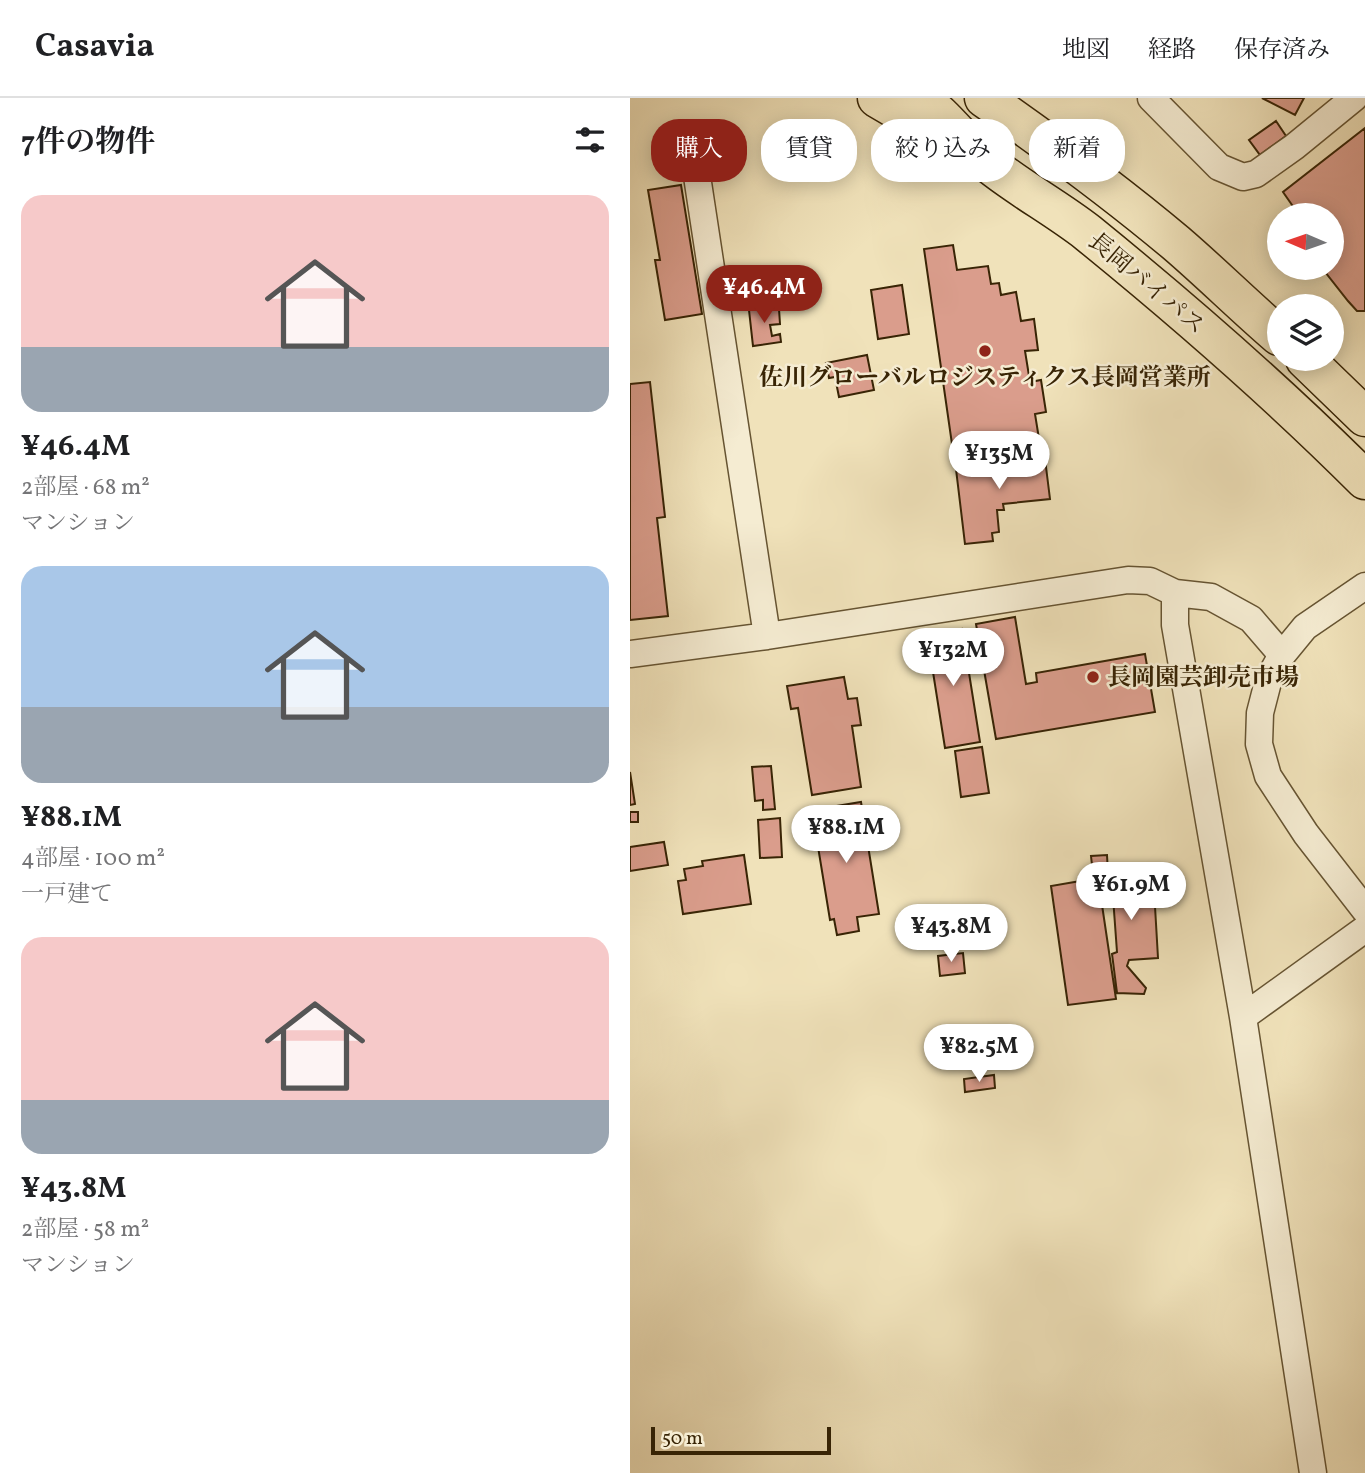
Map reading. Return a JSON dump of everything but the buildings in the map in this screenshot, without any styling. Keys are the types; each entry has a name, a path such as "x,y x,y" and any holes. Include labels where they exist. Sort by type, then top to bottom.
{"highway":[{"path":"877,98 913,119"},
{"name":"長岡バイパス","path":"919,98 945,119"},
{"name":"長岡バイパス","path":"984,98 1029,130"},
{"path":"1004,98 1029,122"},
{"name":"長岡バイパス","path":"1015,182 1085,231 1169,300 1310,425 1365,480"},
{"name":"長岡バイパス","path":"1099,182 1178,245 1267,325"},
{"path":"1317,371 1365,417"}],"street":[{"path":"1151,98 1219,167 1243,177 1256,174 1294,147 1354,98"},
{"path":"698,182 767,636"},
{"path":"630,654 767,636 1128,580 1150,581 1175,593 1211,597 1251,618 1282,655"},
{"path":"1365,586 1305,627 1282,655 1269,678 1260,713 1259,744 1268,776 1306,834 1365,910"},
{"path":"1175,593 1174,625 1243,1017 1313,1473"},
{"path":"1243,1017 1365,929"}],"place":[{"name":"佐川グローバルロジスティクス長岡営業所","path":"985,351"},
{"name":"長岡園芸卸売市場","path":"1093,677"}]}
